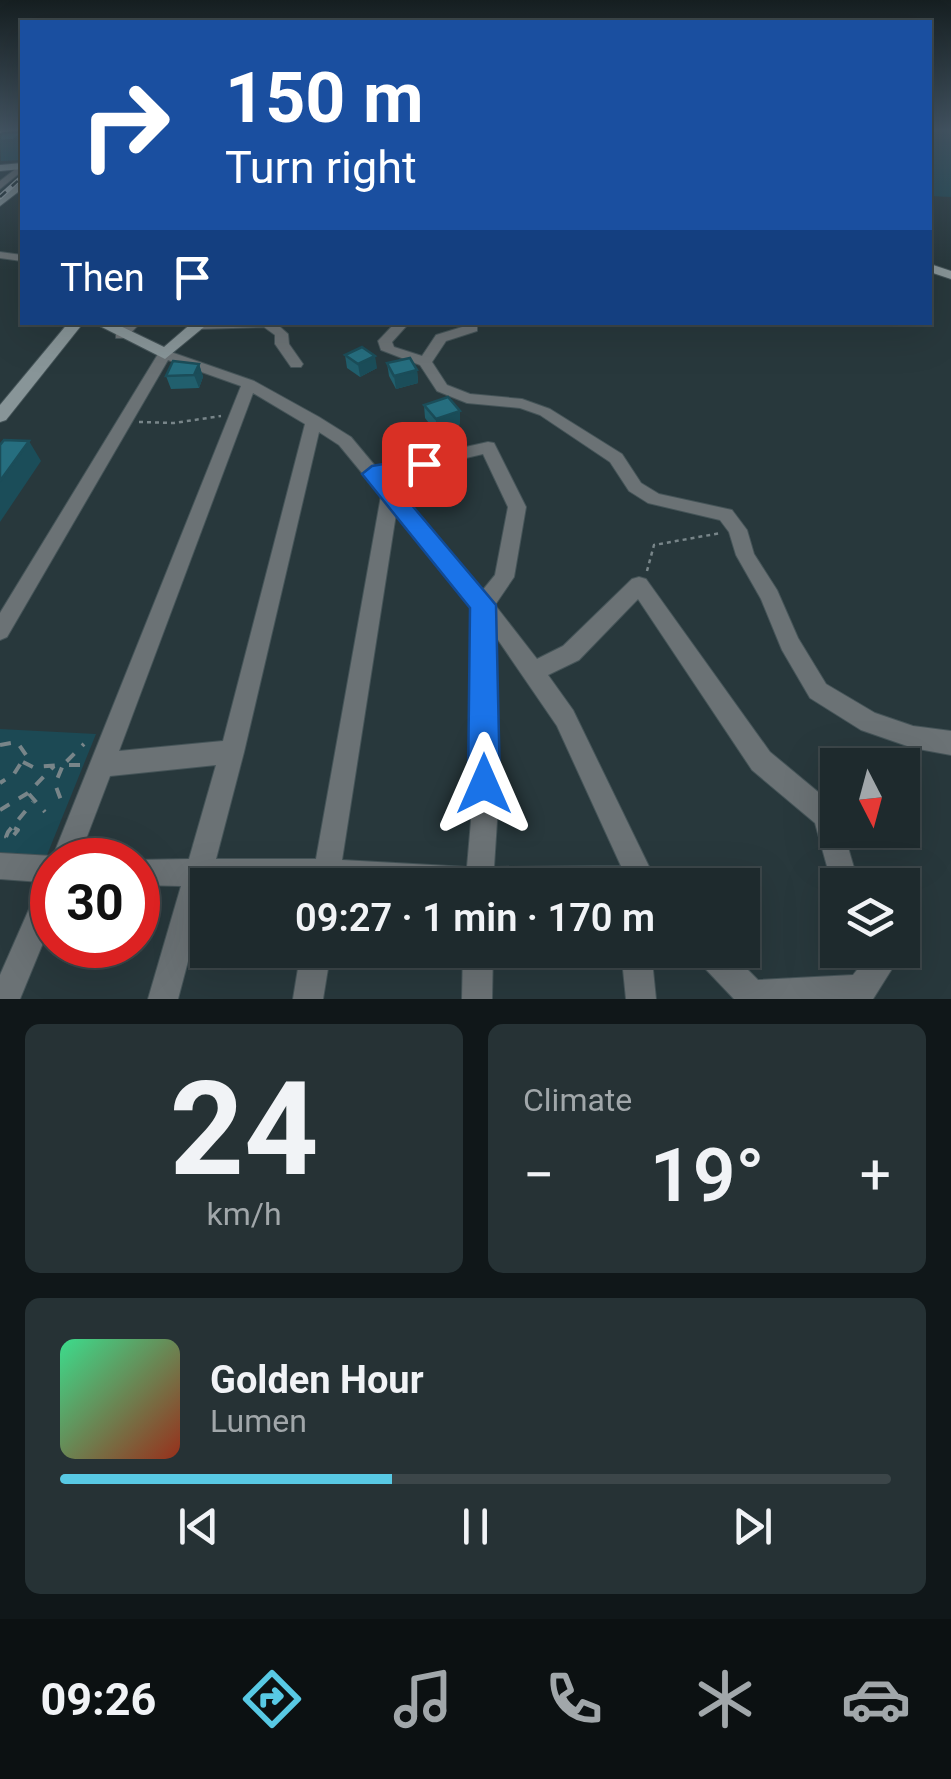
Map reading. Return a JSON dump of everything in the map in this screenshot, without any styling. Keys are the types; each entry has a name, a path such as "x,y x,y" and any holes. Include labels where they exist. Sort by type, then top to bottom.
{"main road":[{"path":"0,203 20,186"},
{"path":"0,416 75,325"},
{"path":"104,325 165,354 201,325"}],"street":[{"path":"121,335 132,325"},
{"path":"236,325 275,325"},
{"path":"401,325 385,341 388,350 425,362 442,388 545,412 616,458 635,488 654,498 726,515 738,530 744,550 770,596 788,643 818,691 869,722 913,737 951,743"},
{"path":"270,326 281,334 282,344 296,364"},
{"path":"425,362 441,338 472,328"},
{"path":"0,631 165,354 249,384 345,440 483,605 565,718 634,868"},
{"path":"74,838 249,384"},
{"path":"201,868 314,420"},
{"path":"372,474 488,447 517,507 504,577 483,605 484,820 480,868"},
{"path":"328,868 390,495"},
{"path":"533,672 571,654 639,585 760,761 826,815 840,868"},
{"path":"102,766 232,752"},
{"path":"0,866 30,868"},
{"path":"160,873 190,875"},
{"path":"163,999 190,906"},
{"path":"5,999 30,940"},
{"path":"308,999 313,968"},
{"path":"477,999 478,968"},
{"path":"638,968 641,999"},
{"path":"724,968 753,998 861,990 877,968"}],"path":[{"path":"127,418 144,424 174,423 237,413"},
{"path":"639,585 652,561 654,545 678,544 700,532 722,533 744,550"},
{"path":"0,744 22,745 24,762"},
{"path":"61,800 55,784 63,765 84,744"},
{"path":"24,762 32,767 102,766"},
{"path":"0,783 24,762"},
{"path":"0,810 28,793 54,765"},
{"path":"28,793 46,812"},
{"path":"14,828 34,802"}],"shaded area":[{"path":"932,177 951,177 951,197 932,196"},
{"path":"0,729 96,734 54,838 30,838 30,858 0,855"}],"building":[{"path":"362,347 375,356 358,364 345,355"},
{"path":"410,358 417,370 394,376 387,363"},
{"path":"173,361 199,364 194,375 166,376"},
{"path":"448,397 460,411 436,419 424,405"},
{"path":"4,440 29,441 0,481 0,445"}],"railway":[{"path":"0,197 20,179"}],"route":[{"path":"424,464 372,474 483,605 484,784"}]}
